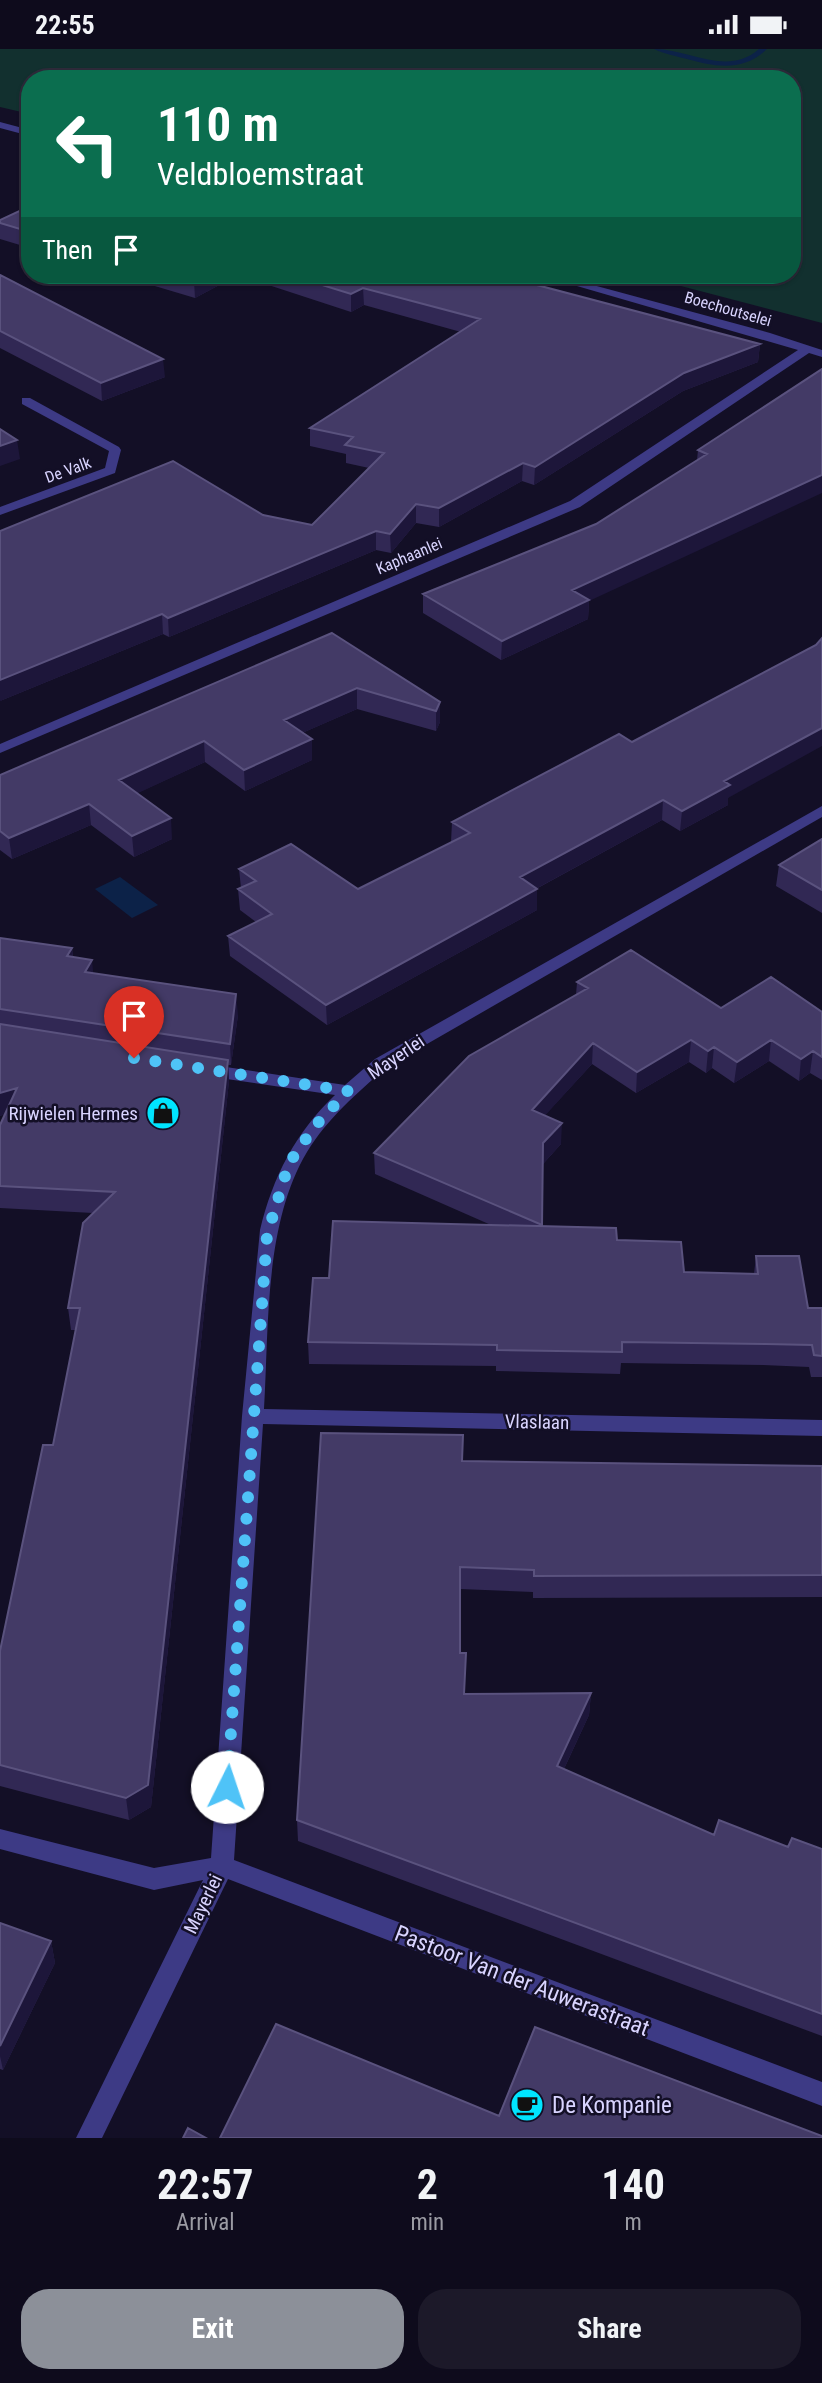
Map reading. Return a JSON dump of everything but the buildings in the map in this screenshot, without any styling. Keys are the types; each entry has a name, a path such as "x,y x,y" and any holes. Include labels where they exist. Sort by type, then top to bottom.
{"street":[{"path":"0,125 21,131"},
{"name":"Boechoutselei","path":"577,284 766,335 822,354"},
{"name":"Kaphaanlei","path":"0,749 575,505 806,350"},
{"name":"De Valk","path":"0,512 111,470 115,450 26,401"},
{"name":"Mayerlei","path":"89,2138 222,1866 267,1235 289,1163 315,1126 348,1091 382,1063 502,991 822,811"},
{"path":"187,1067 348,1091"},
{"name":"Vlaslaan","path":"252,1416 822,1428"},
{"path":"0,1839 154,1879 222,1866"},
{"name":"Pastoor Van der Auwerastraat","path":"222,1866 822,2095"}],"green space":[{"path":"0,49 822,49 822,323 673,284 801,284 801,70 21,70 21,112 0,107"}],"water":[{"path":"120,877 158,905 132,918 95,889"}],"waterway":[{"path":"658,49 727,64 741,63 753,58 763,49"}],"place":[{"name":"Rijwielen Hermes","path":"163,1113"},
{"name":"De Kompanie","path":"527,2105"}],"route":[{"path":"134,1058 348,1091 315,1126 289,1163 267,1235 227,1787"}]}
